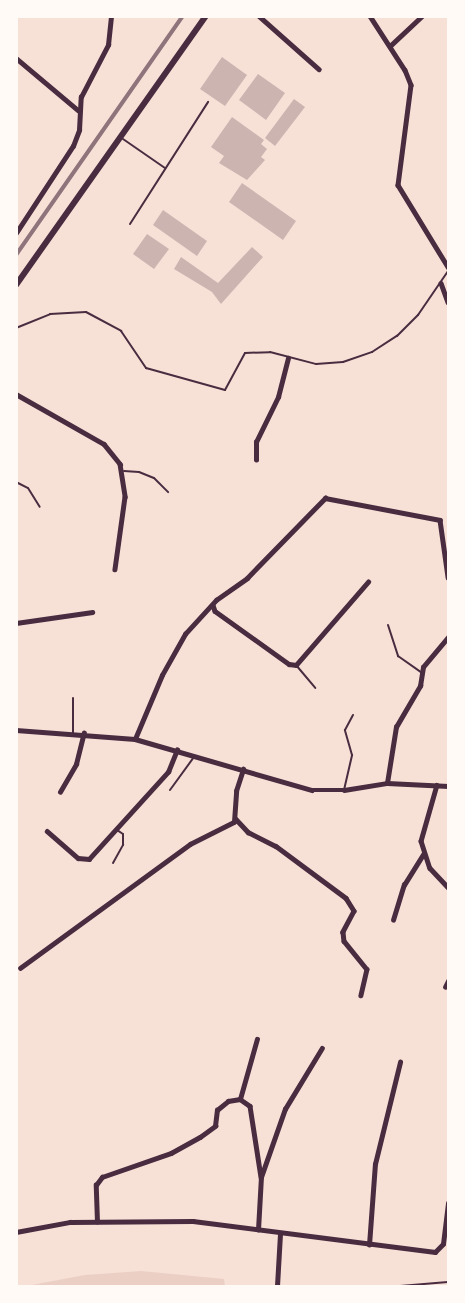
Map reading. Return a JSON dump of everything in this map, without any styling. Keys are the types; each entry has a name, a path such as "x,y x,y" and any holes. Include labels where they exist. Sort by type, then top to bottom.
{"street":[{"path":"16,233 73,146 79,130 78,110 81,97 111,35 111,16"},
{"path":"16,285 119,136 206,16"},
{"path":"259,16 320,69"},
{"path":"370,16 390,46 411,86 398,185 448,269"},
{"path":"390,46 422,16"},
{"path":"16,58 78,110"},
{"path":"441,283 448,302"},
{"path":"256,460 256,442 278,397 288,358"},
{"path":"16,394 104,444 124,471 125,497 115,569"},
{"path":"135,739 175,650 213,605 247,578 325,498 440,520 448,577"},
{"path":"213,605 215,611 288,664 296,665 368,582"},
{"path":"16,624 92,612"},
{"path":"387,783 394,733 420,687 421,672 448,637"},
{"path":"16,730 84,733 135,739 243,769 288,786 344,790 387,783 448,786"},
{"path":"60,792 76,764 84,733"},
{"path":"47,831 78,858 89,859 105,845 115,828 168,772 177,750"},
{"path":"243,769 235,800 236,819 248,832 276,846 346,898 354,911 343,932 344,941 367,969 361,995"},
{"path":"437,786 421,841 423,855 448,887"},
{"path":"20,968 190,844 236,819"},
{"path":"393,920 404,885 423,855"},
{"path":"445,987 448,981"},
{"path":"240,1100 257,1039"},
{"path":"261,1177 285,1108 322,1048"},
{"path":"369,1245 375,1164 400,1062"},
{"path":"97,1222 96,1185 102,1177 171,1153 200,1137 215,1126 220,1105 240,1100 250,1106 261,1177 258,1230"},
{"path":"17,1231 59,1224 193,1221 369,1245 440,1250 448,1203"},
{"path":"277,1287 280,1234"}],"lane":[{"path":"130,224 208,102"},
{"path":"119,136 165,168"},
{"path":"16,328 50,314 86,312 121,331 146,368 225,390 245,353 270,352 316,364 343,362 372,352 397,336 418,315 448,269"},
{"path":"124,471 139,472 154,478 168,492"},
{"path":"16,482 28,488 40,507"},
{"path":"388,625 398,656 421,672"},
{"path":"296,665 315,688"},
{"path":"73,699 73,733"},
{"path":"344,790 352,755 345,730 353,715"},
{"path":"170,790 182,778 195,756"},
{"path":"113,863 123,845 123,834 115,828"},
{"path":"400,1287 448,1282"}],"shaded area":[{"path":"141,1271 224,1279 225,1286 26,1286 85,1275"}],"building":[{"path":"222,57 247,75 225,106 200,89"},
{"path":"258,74 285,93 266,120 239,100"},
{"path":"294,99 305,107 275,146 265,138"},
{"path":"232,117 264,140 261,144 267,149 261,157 265,160 247,180 219,163 224,156 211,147"},
{"path":"242,183 296,221 283,240 229,202"},
{"path":"163,210 207,241 197,256 153,225"},
{"path":"147,234 169,249 154,269 133,254"},
{"path":"252,247 263,257 221,304 212,292 174,269 181,257 218,283"}],"railway":[{"path":"16,255 183,16"}]}
